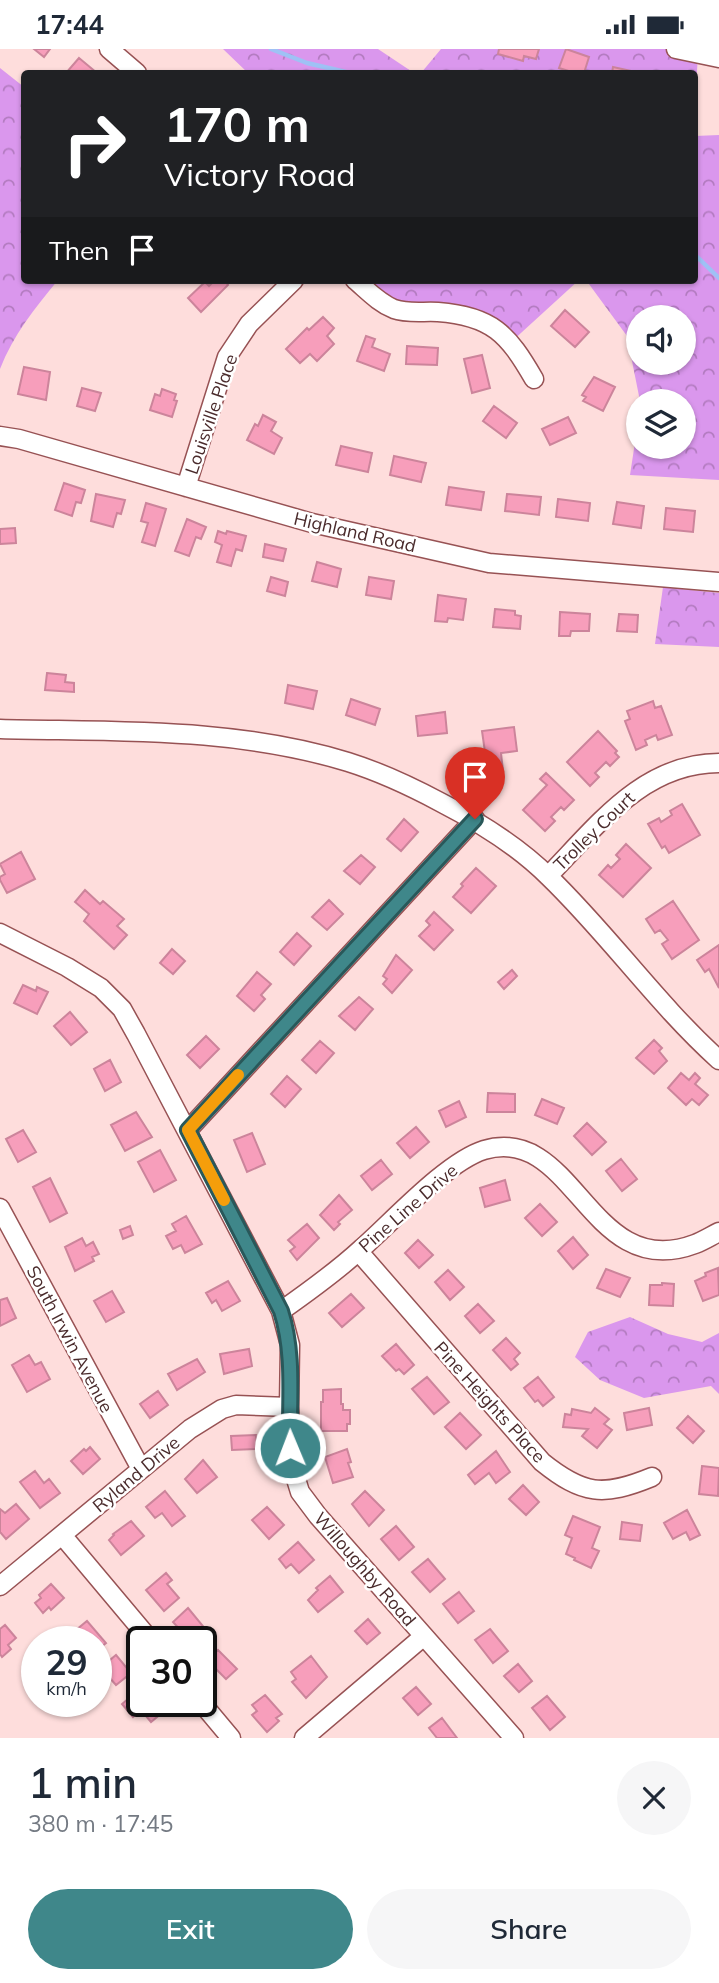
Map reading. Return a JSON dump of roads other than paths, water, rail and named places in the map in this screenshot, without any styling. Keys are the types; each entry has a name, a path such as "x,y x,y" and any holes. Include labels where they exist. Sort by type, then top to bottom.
{"street":[{"path":"109,49 134,70"},
{"path":"676,49 719,58"},
{"name":"Louisville Place","path":"186,487 227,357 249,324 291,284"},
{"path":"360,284 382,303 397,310 449,313 488,323 510,343 534,379"},
{"name":"Highland Road","path":"0,436 19,439 312,523 489,563 719,582"},
{"path":"0,729 214,735 255,741 347,762 395,779 475,819 548,876 671,1013 719,1059"},
{"name":"Trolley Court","path":"548,876 622,801 640,787 683,767 719,763"},
{"path":"188,1130 475,819"},
{"name":"Willoughby Road","path":"0,933 68,967 101,988 129,1021 281,1311 290,1345 290,1448 300,1492 514,1738"},
{"name":"Pine Line Drive","path":"281,1311 359,1252 458,1163 482,1151 503,1147 526,1151 548,1164 604,1224 629,1243 656,1250 668,1250 695,1244 719,1232"},
{"name":"South Irwin Avenue","path":"0,1208 141,1469"},
{"name":"Pine Heights Place","path":"359,1252 542,1462 582,1488 622,1488 652,1477"},
{"name":"Ryland Drive","path":"0,1586 190,1429 222,1409 249,1405 289,1407"},
{"path":"62,1535 138,1626"},
{"path":"304,1738 424,1636"},
{"path":"213,1717 231,1738"}],"waterway":[{"path":"271,49 307,63 337,70"},
{"path":"698,258 719,278"}]}
